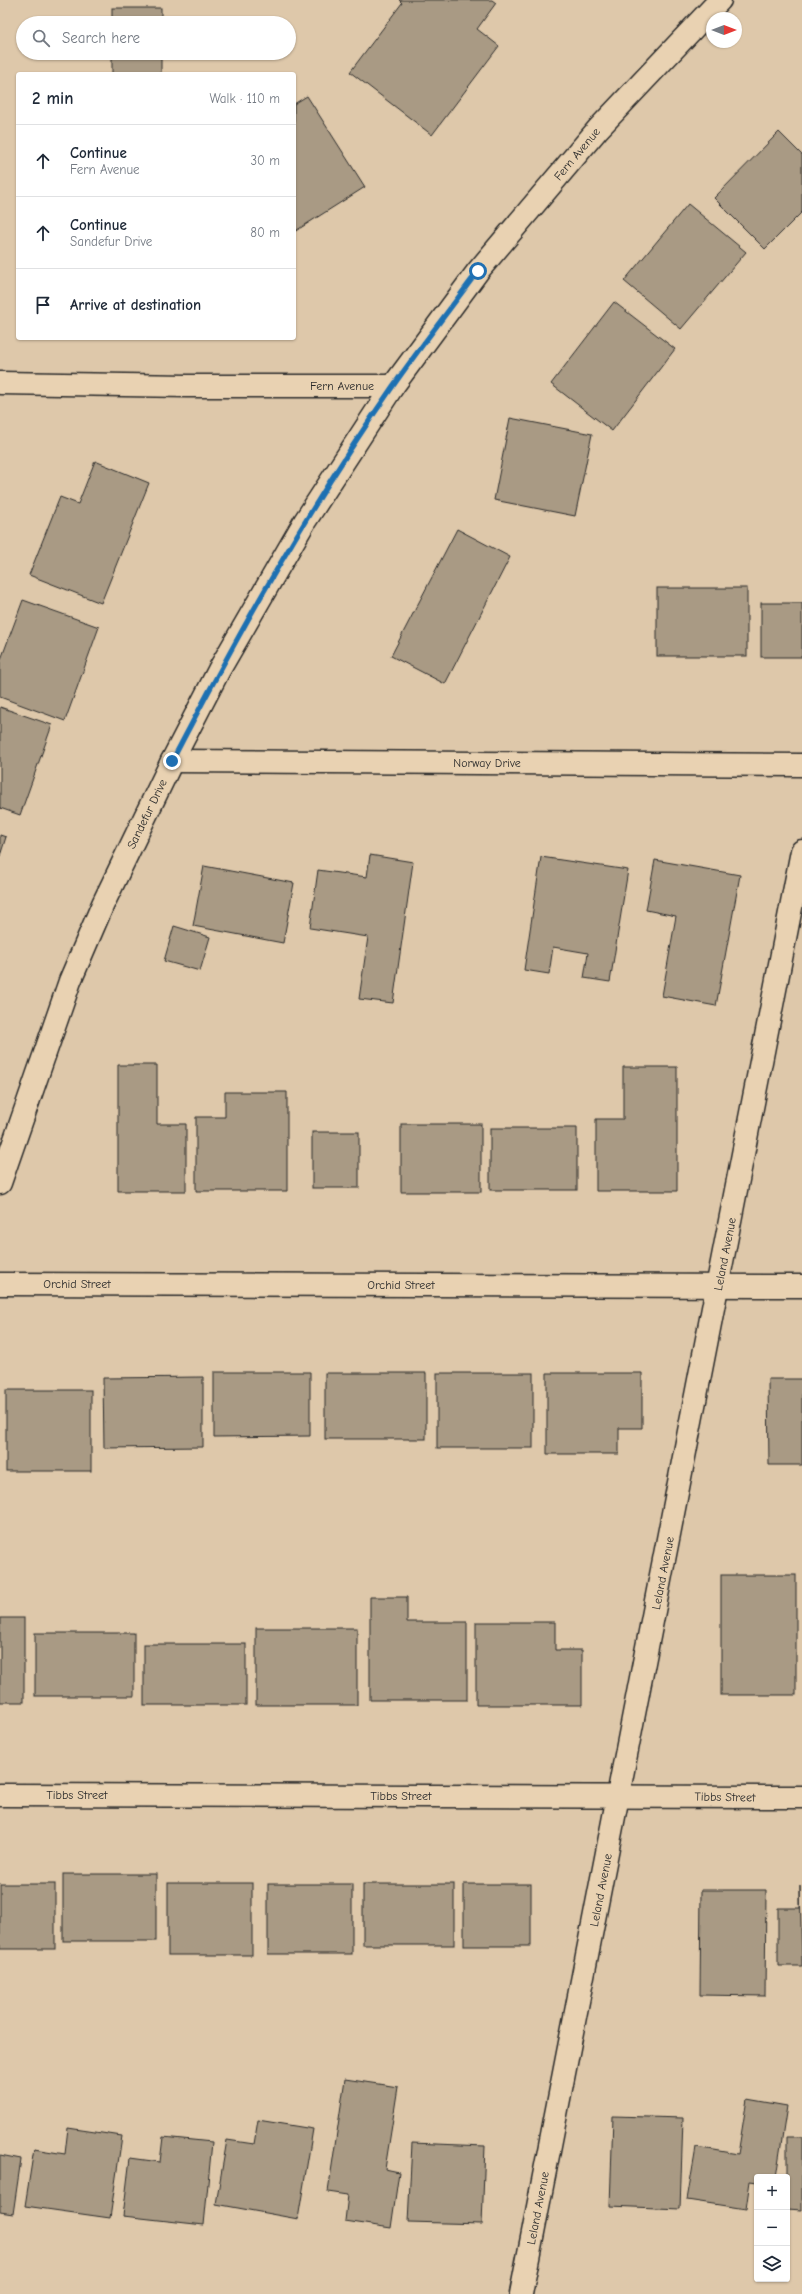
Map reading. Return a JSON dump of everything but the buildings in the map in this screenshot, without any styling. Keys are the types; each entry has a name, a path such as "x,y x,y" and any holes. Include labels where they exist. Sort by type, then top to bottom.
{"street":[{"name":"Fern Avenue","path":"0,383 187,386 393,386 478,271 588,141 720,0"},
{"name":"Sandefur Drive","path":"0,1183 70,981 103,904 172,761 219,670 305,521 393,386"},
{"name":"Norway Drive","path":"172,761 802,765"},
{"name":"Leland Avenue","path":"521,2294 719,1286 802,850"},
{"name":"Orchid Street","path":"0,1284 802,1286"},
{"name":"Tibbs Street","path":"0,1795 802,1797"}],"route":[{"path":"172,761 219,670 305,521 393,386 478,271"}]}
